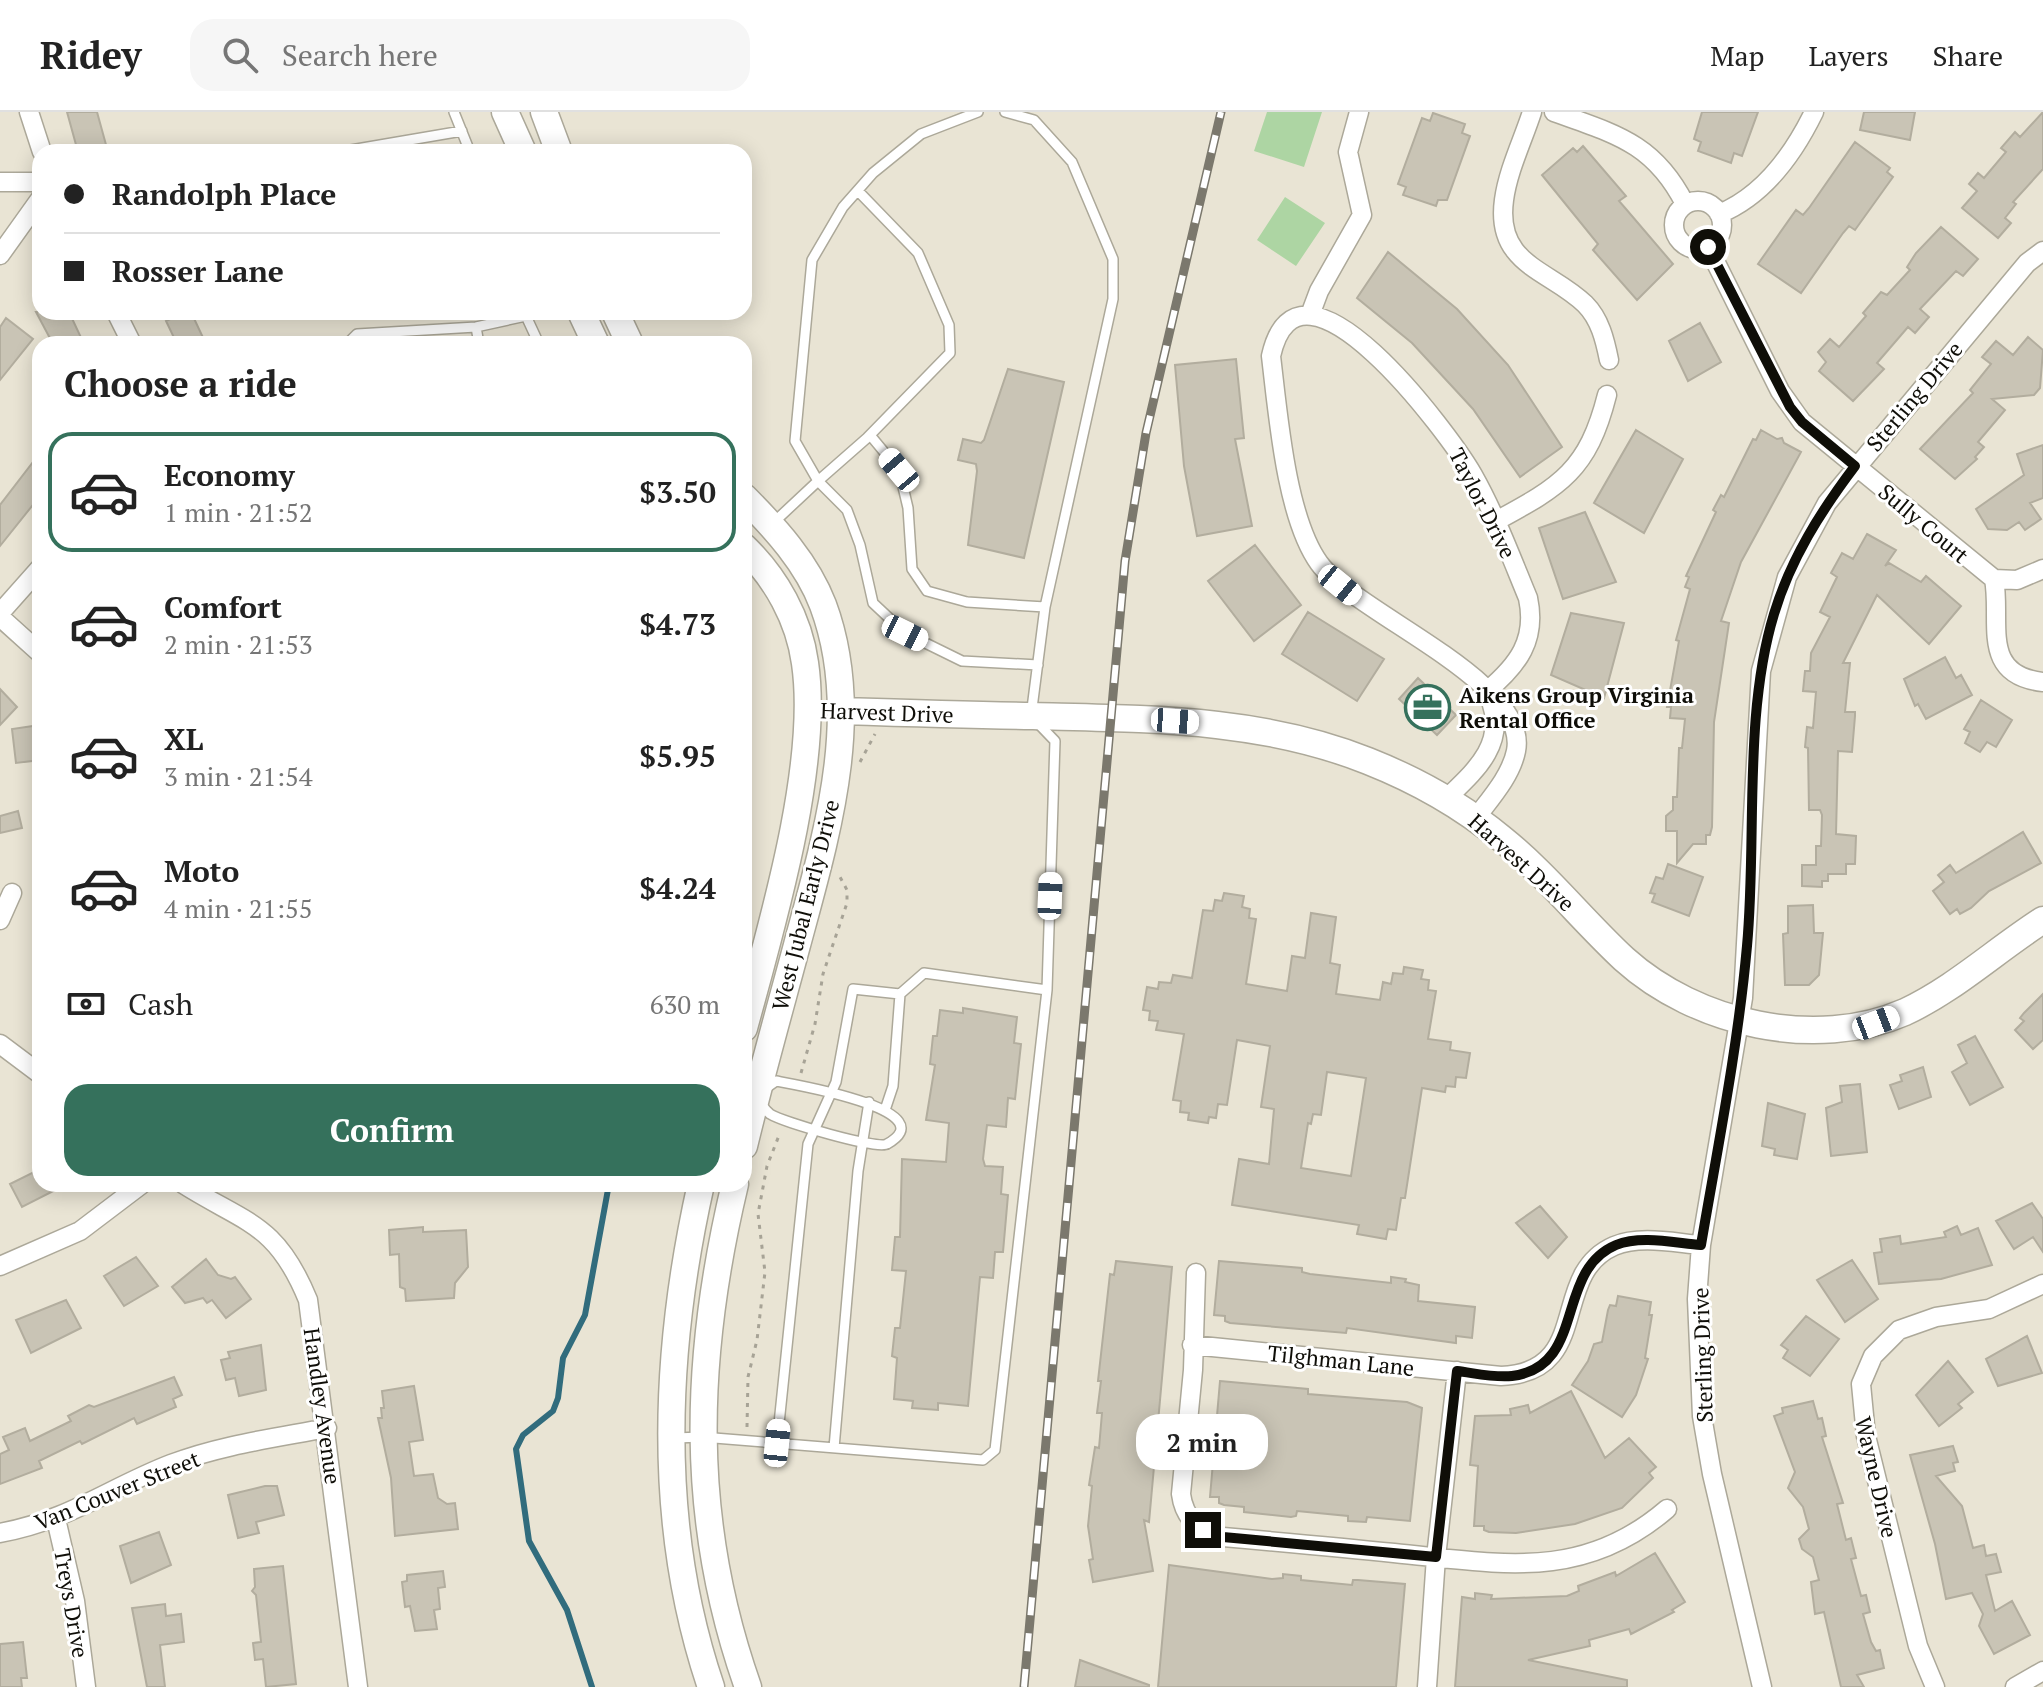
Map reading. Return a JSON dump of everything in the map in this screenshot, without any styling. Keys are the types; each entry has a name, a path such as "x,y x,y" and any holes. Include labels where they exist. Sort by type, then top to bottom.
{"main road":[{"path":"505,112 519,144"},
{"path":"544,112 556,144"},
{"name":"West Jubal Early Drive","path":"752,505 796,556 822,603 839,667 840,711 827,834 752,1086"},
{"name":"West Jubal Early Drive","path":"752,556 771,578 799,636 805,664 807,710 792,833 752,996"},
{"name":"Harvest Drive","path":"840,711 1148,719 1270,732 1370,762 1446,799 1475,819 1529,864 1645,976 1685,999 1739,1019 1809,1031 1844,1030 1876,1023 1946,990 2043,920"},
{"path":"699,1192 683,1275 675,1341 671,1439 676,1528 683,1574 711,1687"},
{"path":"733,1192 709,1308 702,1437 717,1570 748,1687"}],"street":[{"path":"29,112 39,144"},
{"path":"1359,112 1348,152 1351,174 1362,203 1362,215 1319,291 1310,315 1292,320 1282,331 1271,356 1295,511 1305,539 1319,564 1340,585 1366,605 1445,654 1487,691 1512,723 1517,747 1504,777 1475,819"},
{"path":"1532,112 1506,189 1505,227 1521,259 1586,306 1601,329 1609,360"},
{"path":"1554,112 1633,143 1659,163 1685,204"},
{"path":"1719,214 1751,195 1768,179 1795,146 1814,112"},
{"path":"0,182 32,182"},
{"path":"1685,204 1708,204 1719,214 1719,236 1708,247 1692,249 1679,240 1673,225 1685,204"},
{"path":"0,255 32,210"},
{"name":"Sully Court","path":"1708,247 1790,407 1802,422 1994,579"},
{"name":"Sterling Drive","path":"1762,1687 1712,1474 1702,1416 1697,1357 1701,1245 1739,1019 1750,915 1761,671 1787,577 1820,515 1855,466 2027,263 2043,251"},
{"name":"Taylor Drive","path":"1310,315 1332,321 1409,388 1460,454 1496,521 1528,598 1533,619 1523,653 1487,691"},
{"path":"1496,521 1565,479 1585,453 1607,395"},
{"path":"2043,569 2017,580 1994,579 1999,604 1994,633 1996,647 2013,671 2043,682"},
{"path":"32,577 0,615 32,645"},
{"path":"1446,799 1472,774 1491,747 1497,720 1487,691"},
{"name":"Harvest Drive","path":"807,710 840,711"},
{"path":"0,920 12,893"},
{"path":"0,1044 32,1068"},
{"path":"0,1266 80,1231 131,1192"},
{"name":"Handley Avenue","path":"198,1192 241,1214 262,1230 297,1273 308,1300 327,1428 358,1687"},
{"name":"Tilghman Lane","path":"1192,1345 1511,1376 1540,1366 1553,1354 1566,1333 1582,1273 1615,1245 1636,1241 1701,1245"},
{"path":"1196,1273 1193,1370 1181,1494 1185,1512 1197,1525 1223,1537 1523,1566 1566,1560 1628,1538 1667,1509"},
{"name":"Wayne Drive","path":"1935,1687 1918,1646 1866,1436 1861,1384 1873,1356 1899,1330 1936,1317 1989,1309 2043,1284"},
{"path":"1427,1687 1436,1557 1457,1371"},
{"name":"Van Couver Street","path":"0,1533 56,1519 169,1465 206,1452 327,1428"},
{"name":"Treys Drive","path":"56,1519 75,1601 86,1687"},
{"path":"2015,1687 2043,1671"}],"lane":[{"path":"454,112 467,144"},
{"path":"978,112 921,134 843,207 812,260 795,441 818,481 847,510 860,545 873,603 905,633 962,661 1038,665"},
{"path":"671,1439 702,1437 983,1460 995,1450 1047,990 1055,741 1031,716 1045,607 1113,299 1113,259 1072,162 1034,120 1005,112"},
{"path":"386,144 462,131"},
{"path":"771,525 870,435 950,353 949,325 918,253 858,191"},
{"path":"355,336 476,327 503,320"},
{"path":"476,327 478,336"},
{"path":"870,435 899,470 908,508 912,569 927,591 967,602 1045,607"},
{"path":"885,1110 893,1086 900,994 924,973 1047,990"},
{"path":"777,1443 808,1144 831,1093 853,989 900,994"},
{"path":"752,1092 776,1081 869,1102 899,1121 899,1131 894,1140 882,1147 862,1144 769,1113 752,1095"},
{"path":"834,1448 862,1144 869,1102"}],"path":[{"path":"796,1085 815,1024 823,974 847,903"},
{"path":"739,1440 749,1425 748,1377 757,1340 765,1272 758,1214 767,1166 784,1119"}],"green space":[{"path":"1267,112 1322,112 1304,167 1254,151"},
{"path":"1285,197 1325,223 1296,266 1257,240"}],"building":[{"path":"67,112 97,112 106,144 76,144"},
{"path":"1702,112 1758,112 1742,156 1734,153 1731,163 1698,151 1701,142 1694,139"},
{"path":"1864,112 1915,112 1910,140 1860,130"},
{"path":"2043,112 2043,169 2013,202 2016,204 2005,218 2011,223 1998,238 1962,208 1977,191 1969,184 1978,173 1984,178 2006,152 2001,148 2015,132 2020,137"},
{"path":"1433,113 1465,124 1462,133 1470,136 1447,200 1438,200 1436,206 1403,195 1406,187 1398,184 1422,118 1430,121"},
{"path":"1855,142 1890,168 1887,172 1893,177 1855,230 1849,226 1843,233 1801,293 1758,264 1796,210 1803,215 1809,208"},
{"path":"1583,146 1626,196 1619,201 1673,264 1637,300 1593,250 1598,244 1542,175 1573,148 1577,152"},
{"path":"1941,227 1978,259 1963,276 1956,271 1920,309 1929,317 1915,333 1908,327 1877,363 1884,369 1853,401 1819,371 1826,362 1818,352 1830,339 1839,347 1866,316 1863,313 1881,292 1887,295 1910,270 1907,267 1916,253"},
{"path":"1388,252 1457,309 1508,365 1562,447 1520,477 1473,409 1412,343 1357,298"},
{"path":"6,318 32,340 0,380 0,327"},
{"path":"40,320 73,320 80,336 49,336"},
{"path":"195,320 202,336 173,336 166,321"},
{"path":"1700,323 1721,362 1688,381 1669,341"},
{"path":"2028,337 2043,350 2040,388 2034,395 1992,399 2005,410 1978,442 1984,447 1975,457 1977,459 1955,479 1920,449 1973,393 1970,390 1991,364 1982,357 1996,341 2013,355"},
{"path":"1236,359 1244,438 1235,439 1252,526 1197,536 1184,466 1175,365"},
{"path":"1008,369 1064,382 1024,558 968,545 977,471 976,464 958,460 963,439 981,443 984,440"},
{"path":"1636,430 1683,459 1644,533 1594,503"},
{"path":"1761,430 1777,439 1782,438 1784,443 1801,452 1741,562 1721,621 1729,623 1714,722 1712,827 1710,835 1706,835 1706,844 1693,844 1677,863 1677,831 1666,831 1666,816 1673,810 1673,797 1677,797 1679,748 1682,748 1685,719 1670,718 1671,707 1667,707 1679,641 1676,640 1690,589 1685,587 1689,577 1686,576 1716,512 1713,510 1721,495 1724,497 1753,439 1756,440"},
{"path":"2043,445 2043,498 2030,503 2041,519 2025,530 2019,522 2007,530 1988,529 1976,509 2024,475 2017,454"},
{"path":"32,463 32,506 0,546 0,505"},
{"path":"1585,512 1616,582 1563,599 1539,528"},
{"path":"1867,534 1896,550 1885,566 1889,563 1921,582 1926,576 1961,606 1929,644 1877,595 1843,663 1850,663 1845,712 1855,712 1855,716 1852,752 1838,751 1836,834 1856,836 1855,864 1846,864 1846,874 1828,874 1828,881 1822,881 1822,887 1802,886 1802,865 1816,865 1816,846 1821,846 1822,815 1820,810 1809,810 1808,748 1805,747 1807,727 1813,728 1816,692 1803,691 1805,671 1810,671 1811,653 1830,617 1820,612 1837,577 1831,573 1842,553 1853,559"},
{"path":"1255,545 1301,605 1254,641 1208,581"},
{"path":"1308,612 1384,659 1357,701 1282,654"},
{"path":"1571,613 1624,623 1604,698 1551,675"},
{"path":"1945,657 1956,678 1961,675 1972,695 1926,719 1918,704 1915,706 1904,679"},
{"name":"Aikens Group Virginia Rental Office","path":"1418,678 1456,715 1437,735 1399,699"},
{"path":"0,689 17,707 0,725"},
{"path":"1981,700 2012,720 1996,747 1987,742 1980,752 1965,743 1970,732 1964,729"},
{"path":"32,726 32,761 16,763 12,729"},
{"path":"18,811 22,828 0,833 0,816"},
{"path":"2023,832 2041,863 1989,891 1971,908 1960,914 1957,909 1950,914 1933,891 1944,882 1938,875 1950,865 1956,873"},
{"path":"1668,864 1703,877 1689,916 1652,902 1655,894 1650,893 1656,877 1663,879"},
{"path":"1224,893 1244,896 1242,907 1250,909 1249,918 1256,919 1246,984 1287,991 1292,956 1305,958 1311,913 1336,917 1330,963 1340,965 1336,994 1380,1000 1383,982 1391,984 1393,973 1403,974 1404,967 1423,970 1421,979 1429,980 1428,990 1436,991 1428,1039 1451,1042 1450,1050 1470,1053 1466,1078 1456,1077 1455,1087 1446,1086 1445,1092 1422,1088 1405,1198 1401,1198 1396,1230 1388,1229 1386,1239 1357,1234 1359,1225 1232,1205 1239,1159 1269,1164 1274,1109 1261,1107 1270,1046 1237,1040 1227,1105 1218,1104 1216,1118 1209,1117 1208,1123 1188,1120 1189,1113 1180,1112 1181,1101 1173,1100 1184,1034 1156,1030 1158,1021 1149,1020 1150,1011 1143,1010 1147,987 1158,989 1159,982 1171,983 1173,975 1192,978 1203,910 1213,911 1215,900 1222,901","holes":["1327,1072 1366,1078 1351,1176 1301,1168 1308,1123 1311,1124 1313,1114 1321,1115"]},
{"path":"1813,905 1814,933 1823,933 1819,975 1809,985 1785,985 1783,934 1788,933 1788,906"},
{"path":"2043,994 2043,1040 2033,1049 2015,1030 2024,1021 2020,1018"},
{"path":"963,1008 1017,1017 1014,1043 1021,1044 1015,1099 1008,1098 1006,1127 987,1125 983,1159 985,1166 1003,1167 1001,1194 1008,1195 1003,1252 995,1252 993,1278 980,1277 968,1406 938,1403 938,1410 912,1408 913,1401 894,1399 897,1358 892,1356 895,1328 900,1328 906,1271 892,1270 895,1237 900,1237 902,1159 946,1162 949,1123 926,1120 935,1065 930,1064 933,1036 937,1036 940,1010 963,1013"},
{"path":"1975,1036 2003,1087 1970,1105 1952,1072 1967,1063 1958,1045"},
{"path":"1923,1067 1931,1097 1899,1109 1890,1085 1902,1081 1900,1075"},
{"path":"1860,1084 1867,1152 1831,1156 1826,1108 1842,1102 1840,1086"},
{"path":"1768,1103 1805,1114 1797,1159 1774,1155 1775,1149 1762,1146"},
{"path":"32,1173 32,1192 51,1192 22,1207 10,1184"},
{"path":"2032,1203 2043,1219 2043,1252 2033,1237 2014,1249 1996,1221"},
{"path":"1540,1206 1567,1237 1548,1258 1516,1223"},
{"path":"1957,1226 1961,1235 1978,1228 1992,1265 1941,1279 1879,1284 1874,1253 1882,1252 1880,1239 1900,1236 1901,1244 1946,1237 1944,1232"},
{"path":"423,1227 423,1232 466,1230 468,1267 455,1283 454,1298 406,1301 405,1289 400,1287 399,1254 390,1255 389,1230"},
{"path":"136,1257 158,1286 124,1306 104,1276"},
{"path":"206,1259 218,1275 231,1279 235,1277 251,1299 226,1318 212,1300 207,1303 203,1298 185,1303 172,1287"},
{"path":"1852,1260 1878,1299 1845,1322 1817,1280"},
{"path":"1116,1261 1172,1267 1149,1522 1144,1520 1153,1571 1093,1582 1089,1560 1093,1559 1088,1526 1092,1486 1089,1485 1095,1447 1099,1448 1102,1413 1097,1413 1101,1381 1098,1381 1110,1274 1114,1275"},
{"path":"1219,1261 1302,1268 1302,1272 1310,1274 1391,1283 1391,1277 1406,1279 1405,1282 1419,1285 1418,1301 1475,1307 1472,1338 1456,1336 1456,1343 1347,1328 1346,1333 1230,1323 1225,1321 1225,1316 1214,1315"},
{"path":"1618,1296 1651,1302 1649,1315 1652,1315 1645,1358 1648,1359 1636,1395 1622,1417 1572,1385 1588,1361 1594,1344 1602,1342 1608,1310 1610,1305 1616,1306"},
{"path":"66,1300 81,1328 31,1353 16,1320"},
{"path":"1806,1316 1839,1339 1810,1376 1783,1358 1788,1350 1781,1345"},
{"path":"2027,1336 2042,1373 1998,1386 1986,1359"},
{"path":"261,1345 266,1390 239,1396 235,1378 226,1380 221,1360 230,1358 228,1352"},
{"path":"1948,1361 1973,1392 1958,1404 1962,1408 1939,1426 1916,1395"},
{"path":"174,1377 182,1395 173,1399 176,1407 137,1424 134,1418 82,1444 80,1441 39,1461 42,1468 0,1484 0,1454 9,1450 3,1437 25,1428 30,1441 71,1421 68,1416 89,1405 94,1407"},
{"path":"1220,1381 1308,1389 1308,1394 1407,1402 1422,1408 1410,1521 1367,1517 1366,1522 1348,1521 1348,1516 1297,1511 1296,1516 1291,1517 1244,1512 1244,1507 1224,1505 1219,1503 1219,1497 1210,1497"},
{"path":"414,1386 423,1440 409,1442 414,1476 433,1474 438,1498 447,1504 455,1503 458,1529 395,1536 391,1478 378,1418 382,1418 381,1408 384,1408 382,1391"},
{"path":"1571,1391 1605,1458 1629,1438 1656,1467 1649,1473 1653,1478 1622,1508 1575,1524 1516,1533 1489,1532 1484,1530 1484,1526 1474,1526 1478,1466 1470,1465 1475,1416 1511,1415 1510,1409 1528,1405 1530,1413"},
{"path":"1813,1401 1818,1419 1822,1418 1826,1436 1822,1437 1843,1503 1837,1504 1846,1540 1851,1538 1856,1558 1851,1559 1861,1596 1866,1595 1870,1612 1863,1614 1871,1642 1876,1651 1880,1650 1884,1668 1857,1675 1864,1687 1841,1687 1824,1612 1815,1614 1811,1582 1819,1580 1813,1557 1802,1549 1799,1539 1809,1529 1803,1507 1788,1488 1795,1472 1774,1416 1783,1413 1782,1408"},
{"path":"1953,1446 1958,1462 1953,1463 1955,1471 1936,1476 1962,1506 1973,1548 1984,1545 1986,1556 1996,1554 2001,1572 1986,1575 1995,1611 2012,1601 2030,1635 1994,1654 1979,1626 1983,1614 1972,1593 1946,1599 1935,1544 1910,1455"},
{"path":"277,1486 284,1515 256,1522 259,1533 238,1538 228,1495"},
{"path":"159,1532 171,1565 131,1583 120,1546"},
{"path":"1655,1553 1685,1602 1672,1610 1674,1612 1631,1634 1629,1629 1589,1640 1590,1646 1528,1660 1627,1680 1627,1687 1455,1687 1462,1597 1475,1599 1475,1593 1492,1595 1491,1599 1567,1596 1579,1591 1578,1586 1615,1572 1616,1576"},
{"path":"1169,1565 1272,1579 1283,1578 1283,1574 1301,1576 1301,1580 1352,1585 1353,1580 1405,1584 1396,1687 1158,1687"},
{"path":"283,1566 296,1684 266,1687 263,1659 255,1660 253,1643 261,1642 256,1595 252,1591 255,1587 254,1569"},
{"path":"443,1571 445,1587 438,1588 440,1609 434,1610 437,1629 415,1631 410,1606 405,1607 402,1582 407,1581 407,1575"},
{"path":"165,1604 166,1616 181,1614 184,1642 160,1645 165,1687 147,1687 132,1608"},
{"path":"23,1642 27,1678 21,1678 22,1687 0,1687 0,1644"},
{"path":"1080,1660 1149,1685 1149,1687 1075,1687"}],"waterway":[{"path":"592,1687 567,1610 529,1541 516,1449 523,1435 553,1411 558,1398 563,1358 585,1315 608,1192"}],"railway":[{"path":"1024,1687 1125,561 1146,433 1221,112"}],"place":[{"name":"Aikens Group Virginia Rental Office","path":"1428,707"}],"route":[{"path":"1203,1530 1217,1537 1436,1557 1457,1371 1511,1376 1540,1366 1553,1354 1566,1333 1573,1296 1582,1273 1615,1245 1636,1241 1701,1245 1743,998 1750,915 1761,671 1787,577 1827,503 1855,466 1802,422 1790,407 1708,247"}]}
